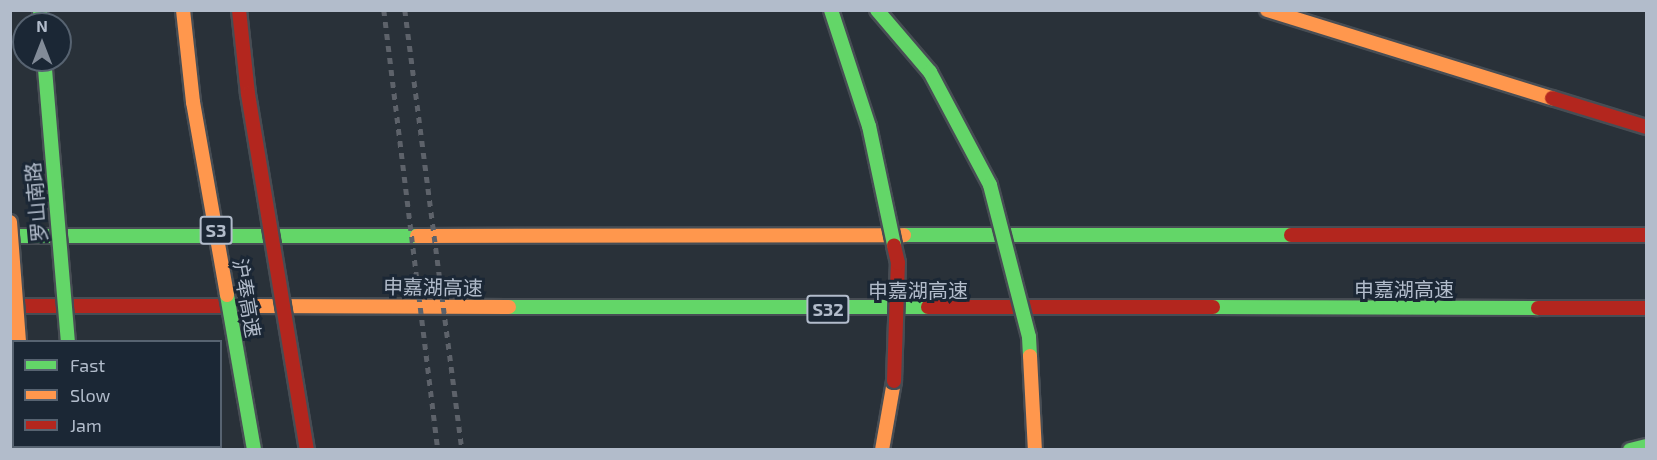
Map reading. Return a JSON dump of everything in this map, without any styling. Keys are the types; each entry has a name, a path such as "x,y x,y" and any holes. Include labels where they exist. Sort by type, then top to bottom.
{"main road":[{"name":"沪奉高速","path":"183,10 193,102 254,450"},
{"name":"沪奉高速","path":"239,10 248,94 307,450"},
{"path":"831,10 869,126 898,263 894,381 882,450"},
{"path":"877,10 930,72 990,185 1029,337 1035,450"},
{"path":"1267,10 1436,64 1647,127"},
{"path":"1322,10 1436,64"},
{"name":"罗山南路","path":"45,72 68,340"},
{"name":"罗山南路","path":"10,222 19,340"},
{"path":"10,236 1647,236"},
{"name":"申嘉湖高速","path":"10,306 1647,308"},
{"path":"1630,450 1647,446"}],"railway":[{"path":"384,10 438,450"},
{"path":"405,10 462,450"}],"traffic: fast":[{"path":"831,10 869,126 894,245"},
{"path":"877,10 930,72 990,185 1029,337 1030,356"},
{"path":"45,72 68,340"},
{"path":"904,235 1291,235"},
{"path":"10,236 417,236"},
{"path":"227,295 254,450"},
{"path":"509,307 928,307"},
{"path":"1213,307 1538,308"},
{"path":"1630,450 1646,446"}],"traffic: slow":[{"path":"183,10 193,102 227,295"},
{"path":"1267,10 1552,98"},
{"path":"10,222 19,340"},
{"path":"417,236 904,235"},
{"path":"253,306 509,307"},
{"path":"1030,356 1035,450"},
{"path":"882,450 894,381"}],"traffic: jam":[{"path":"239,10 248,94 307,450"},
{"path":"1552,98 1646,127"},
{"path":"1291,235 1646,235"},
{"path":"894,245 898,263 894,381"},
{"path":"10,306 253,306"},
{"path":"928,307 1213,307"},
{"path":"1538,308 1646,308"}]}
